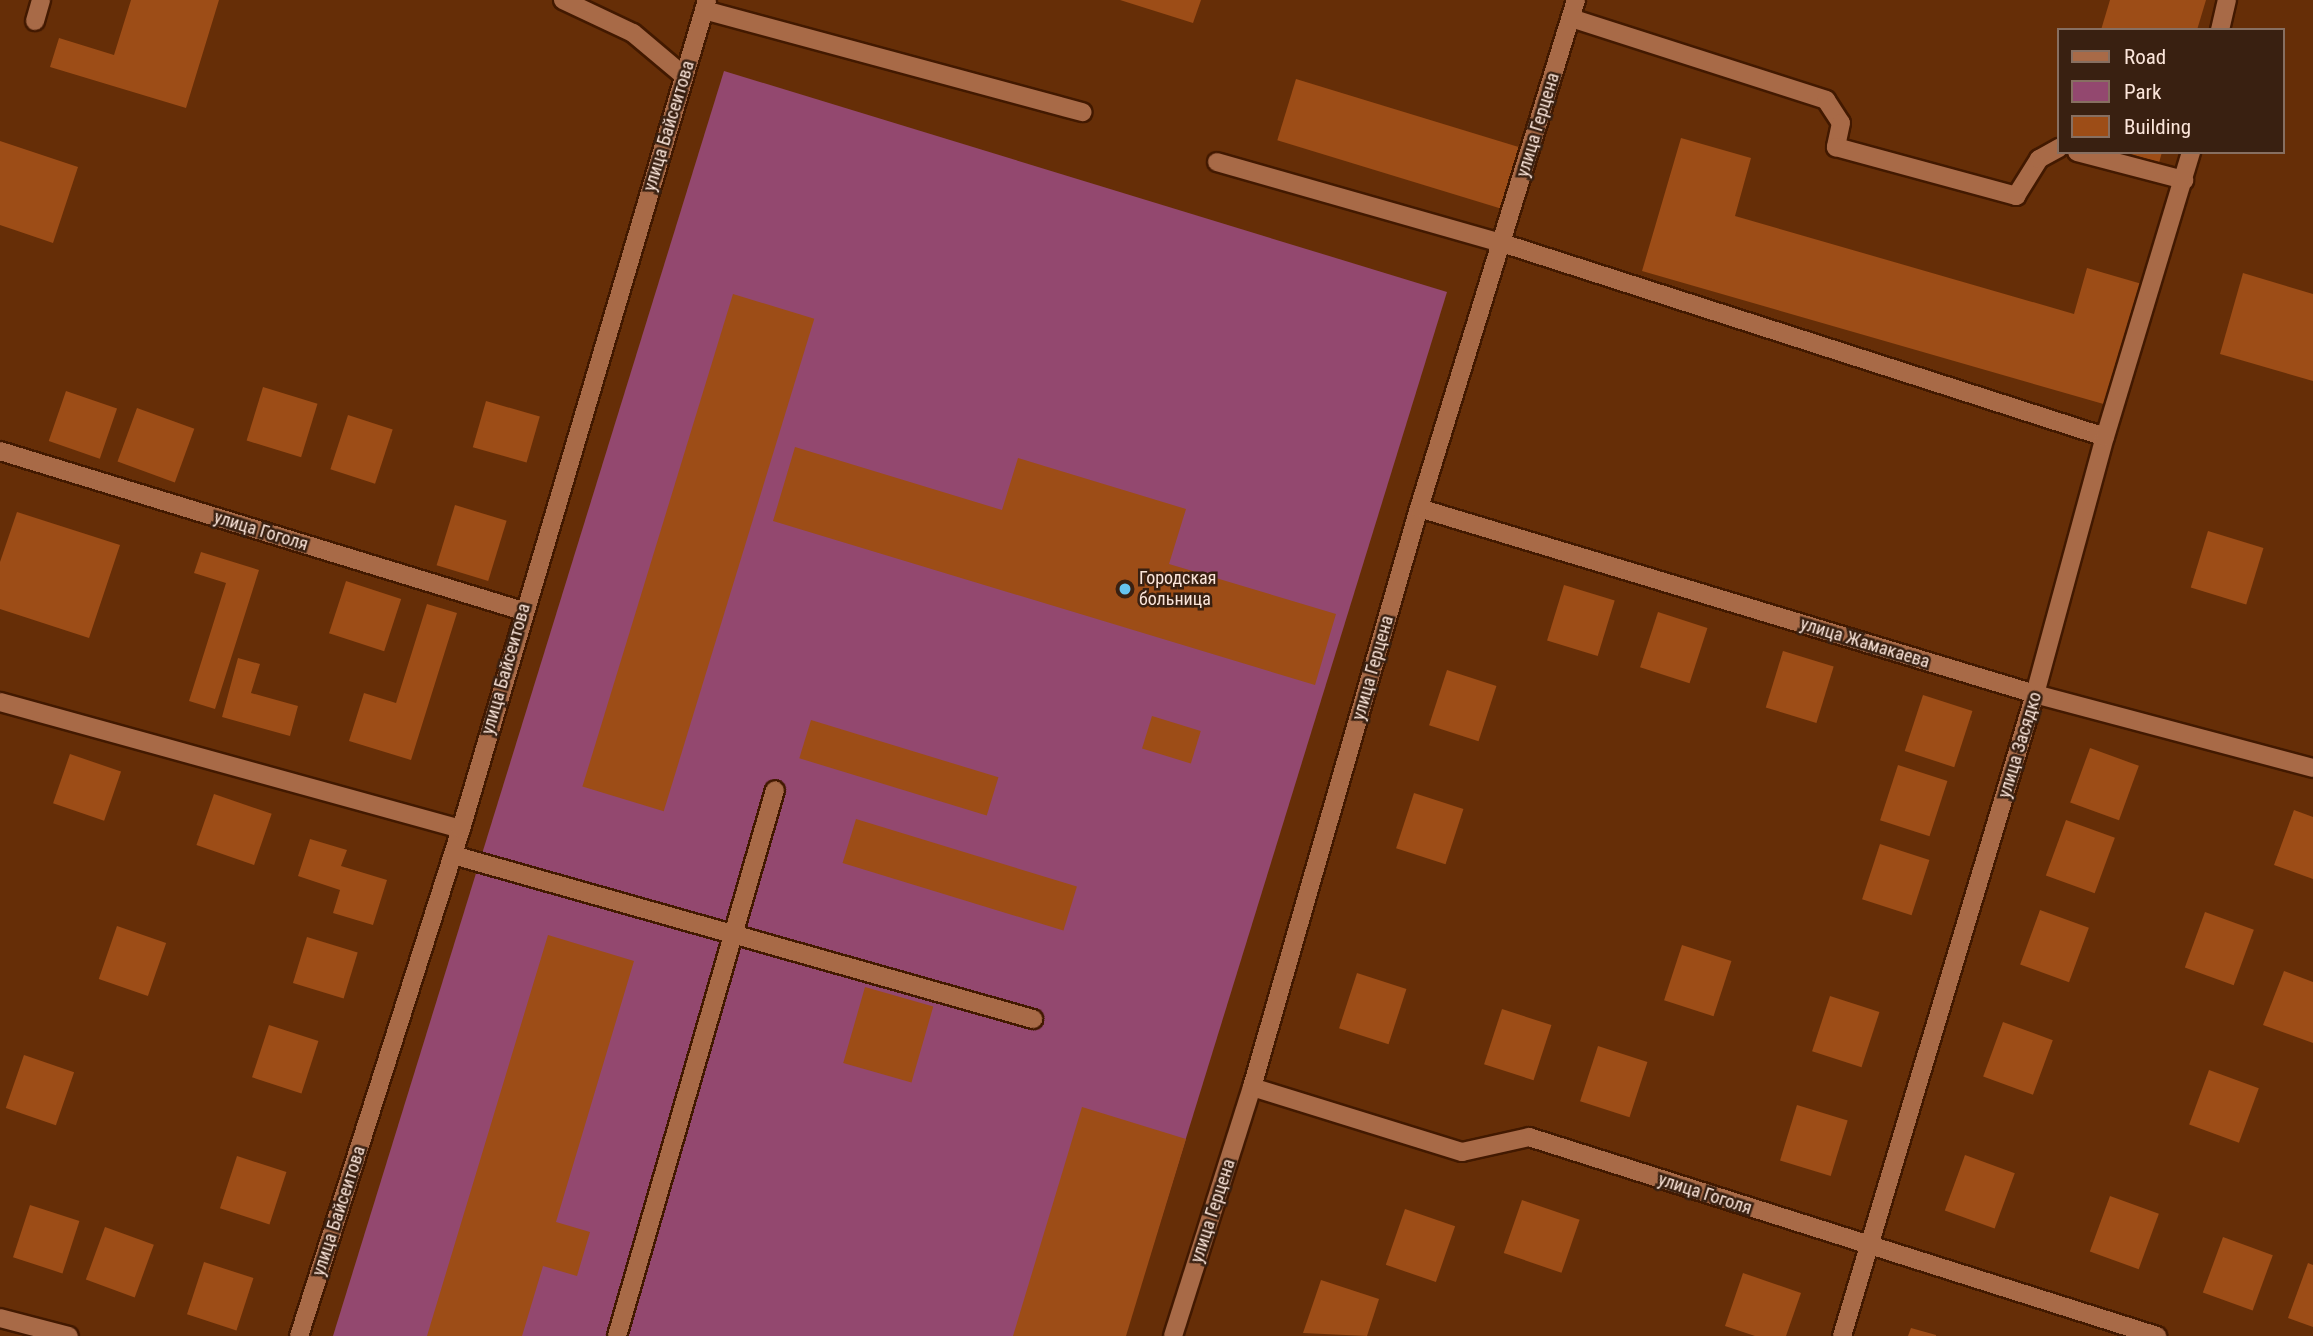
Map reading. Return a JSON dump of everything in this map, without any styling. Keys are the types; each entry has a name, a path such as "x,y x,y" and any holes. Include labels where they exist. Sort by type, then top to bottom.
{"street":[{"path":"35,20 41,0"},
{"path":"563,0 633,33 684,76"},
{"name":"улица Герцена","path":"1173,1336 1252,1087 1419,508 1576,0"},
{"path":"2220,28 2227,0"},
{"path":"705,5 1082,112"},
{"name":"улица Байсеитова","path":"299,1336 461,829 523,611 705,5"},
{"path":"1571,18 1826,100 1841,123 1836,147 2016,196 2039,159 2058,149"},
{"path":"2085,154 2184,180"},
{"name":"улица Засядко","path":"1842,1336 2035,694 2105,437 2184,180 2190,154"},
{"path":"1217,162 1502,243 2105,437"},
{"name":"улица Гоголя","path":"0,451 523,611"},
{"name":"улица Жамакаева","path":"1419,508 2035,694 2313,768"},
{"path":"0,702 461,829"},
{"path":"617,1336 775,790"},
{"path":"453,855 1033,1019"},
{"name":"улица Гоголя","path":"1252,1087 1462,1152 1530,1137 2157,1336"},
{"path":"0,1318 69,1336"}],"green space":[{"path":"724,71 1447,292 1125,1336 333,1336"}],"building":[{"path":"131,0 219,0 186,108 50,67 59,38 114,55"},
{"path":"1120,0 1201,0 1193,23"},
{"path":"2110,0 2206,0 2198,28 2102,28"},
{"path":"1296,79 1528,150 1510,211 1277,140"},
{"path":"1681,138 1751,158 1735,216 2074,314 2087,268 2142,284 2107,405 1642,271"},
{"path":"0,141 78,167 53,243 0,225"},
{"path":"2131,154 2161,154 2159,163"},
{"path":"2243,273 2313,294 2313,381 2220,354"},
{"path":"733,294 814,319 664,811 582,786"},
{"path":"263,387 318,404 301,457 247,441"},
{"path":"66,391 117,409 100,459 49,441"},
{"path":"486,401 540,416 527,463 473,447"},
{"path":"137,408 194,429 175,482 118,462"},
{"path":"348,415 393,430 375,484 330,469"},
{"name":"Городская больница","path":"795,447 1002,510 1018,458 1186,509 1169,564 1336,614 1315,685 773,521"},
{"path":"455,505 507,521 488,581 437,565"},
{"path":"17,512 120,545 89,638 0,609 0,562"},
{"path":"2208,531 2263,548 2246,604 2191,587"},
{"path":"201,552 259,570 215,709 189,701 226,583 194,573"},
{"path":"346,581 401,599 384,651 329,633"},
{"path":"1564,585 1615,600 1598,656 1547,640"},
{"path":"427,604 457,613 411,760 349,741 364,693 396,703"},
{"path":"1658,612 1707,628 1690,683 1640,667"},
{"path":"1783,651 1834,666 1816,723 1766,707"},
{"path":"238,658 260,664 251,693 298,706 290,736 222,717"},
{"path":"1447,670 1496,686 1479,741 1429,725"},
{"path":"1923,695 1972,711 1954,767 1905,751"},
{"path":"1152,716 1201,731 1191,763 1142,749"},
{"path":"811,720 998,777 987,816 799,758"},
{"path":"2090,748 2139,766 2119,820 2070,803"},
{"path":"70,754 121,772 104,821 53,803"},
{"path":"1898,765 1947,781 1930,836 1880,820"},
{"path":"1414,793 1463,809 1446,864 1396,848"},
{"path":"214,794 272,814 254,865 196,845"},
{"path":"2294,810 2313,817 2313,879 2274,865"},
{"path":"856,819 1077,887 1063,931 843,863"},
{"path":"2066,820 2115,838 2095,893 2046,875"},
{"path":"310,839 347,850 341,866 387,880 373,925 333,913 340,890 298,876"},
{"path":"1880,844 1929,860 1912,915 1862,899"},
{"path":"2040,910 2089,928 2069,982 2020,965"},
{"path":"2205,912 2254,930 2234,985 2185,967"},
{"path":"117,926 166,943 148,996 99,979"},
{"path":"548,935 634,961 556,1222 590,1232 577,1276 543,1266 522,1336 427,1336"},
{"path":"307,937 358,952 344,998 293,983"},
{"path":"1682,945 1731,961 1714,1016 1664,1000"},
{"path":"2284,971 2313,982 2313,1043 2263,1025"},
{"path":"1357,973 1406,989 1389,1044 1339,1028"},
{"path":"865,987 933,1007 911,1083 843,1063"},
{"path":"1830,996 1879,1012 1862,1067 1812,1051"},
{"path":"1502,1009 1551,1025 1534,1080 1484,1064"},
{"path":"2003,1022 2053,1040 2033,1095 1983,1077"},
{"path":"269,1025 318,1041 301,1093 252,1077"},
{"path":"1598,1046 1647,1062 1630,1117 1580,1101"},
{"path":"24,1055 74,1072 56,1125 6,1108"},
{"path":"2209,1070 2259,1088 2239,1143 2189,1125"},
{"path":"1797,1105 1848,1120 1831,1176 1780,1160"},
{"path":"1082,1107 1186,1139 1126,1336 1013,1336"},
{"path":"1965,1155 2015,1173 1995,1229 1945,1210"},
{"path":"237,1156 286,1172 269,1224 220,1208"},
{"path":"2110,1196 2159,1214 2139,1269 2090,1251"},
{"path":"1522,1200 1580,1220 1561,1273 1504,1253"},
{"path":"30,1205 79,1221 62,1273 13,1257"},
{"path":"1405,1209 1455,1226 1436,1282 1386,1265"},
{"path":"105,1227 154,1245 135,1297 86,1280"},
{"path":"2223,1237 2273,1255 2253,1311 2203,1292"},
{"path":"204,1262 253,1278 236,1330 187,1314"},
{"path":"2308,1263 2313,1265 2313,1327 2288,1318"},
{"path":"1743,1273 1801,1293 1786,1336 1755,1336 1725,1326"},
{"path":"1321,1280 1379,1299 1367,1336 1303,1333"},
{"path":"1911,1328 1936,1335 1936,1336 1908,1336"}],"place":[{"name":"Городская больница","path":"1125,589"}]}
